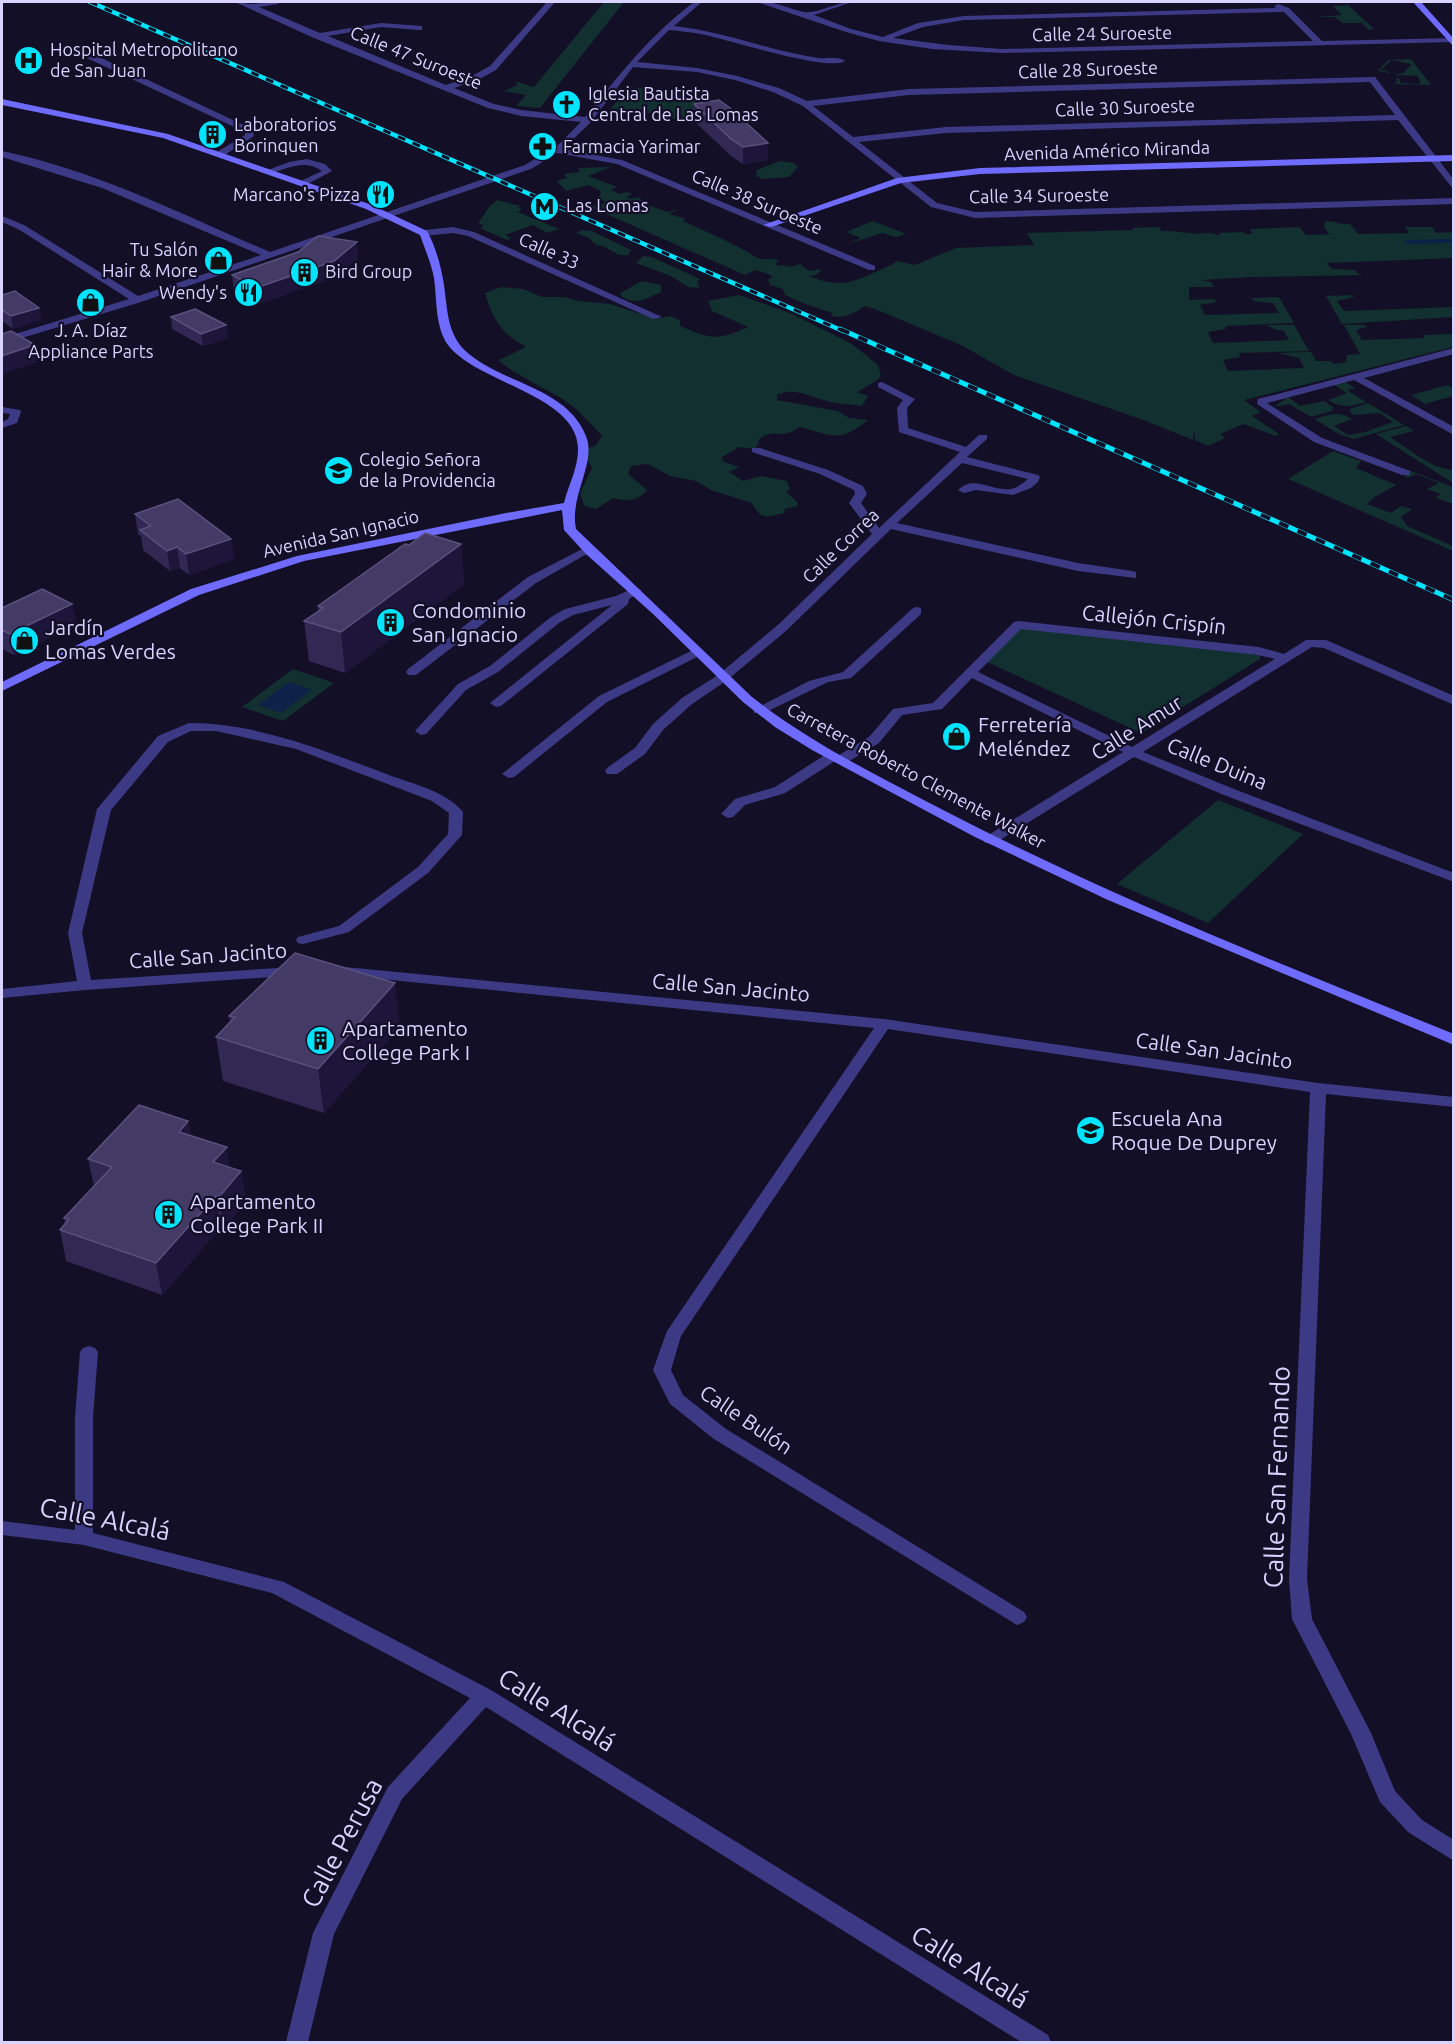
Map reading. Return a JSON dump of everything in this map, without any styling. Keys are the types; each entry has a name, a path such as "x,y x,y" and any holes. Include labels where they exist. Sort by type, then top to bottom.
{"main road":[{"path":"1417,2 1452,42"},
{"path":"2,102 127,127 220,154 390,215 424,233 438,275 447,334 453,344 461,353 490,373 553,404 576,426 582,438 582,457 567,506"},
{"name":"Avenida Américo Miranda","path":"768,225 900,180 980,171 1454,158"},
{"name":"Carretera Roberto Clemente Walker","path":"567,506 566,519 570,530 588,549 636,591 722,678 759,710 785,728 990,840 1237,950 1454,1040"},
{"name":"Avenida San Ignacio","path":"2,687 195,592 301,558 506,516 567,506"}],"street":[{"name":"Calle 47 Suroeste","path":"239,2 444,88 504,110 588,120"},
{"path":"249,7 275,2"},
{"path":"444,88 475,78 493,68 551,2"},
{"path":"528,168 583,138 588,120 630,64 665,27 698,2"},
{"name":"Calle 24 Suroeste","path":"761,2 806,15 839,28 883,39 939,48 1002,51 1452,42"},
{"path":"806,15 848,2"},
{"path":"1270,2 1286,10 1321,44"},
{"path":"883,39 921,25 964,18 1286,10"},
{"path":"317,36 359,28 397,26 419,28"},
{"path":"665,27 719,35 818,60 841,61"},
{"path":"77,50 249,131 250,136 246,140 220,154"},
{"name":"Calle 34 Suroeste","path":"630,64 697,70 737,78 776,90 806,104 934,205 975,215 1454,201"},
{"name":"Calle 28 Suroeste","path":"806,104 909,92 1372,79 1401,117"},
{"path":"1401,117 1454,187"},
{"name":"Calle 30 Suroeste","path":"851,140 946,130 1401,117"},
{"path":"583,138 614,161"},
{"name":"Calle 38 Suroeste","path":"558,151 614,161 872,268"},
{"path":"2,154 35,162 105,186 271,256"},
{"path":"2,341 138,300 528,168 585,159 614,161"},
{"path":"269,171 289,164 308,161 328,171 304,183"},
{"path":"2,219 21,227 138,300"},
{"name":"Calle 33","path":"424,233 453,230 471,234 657,317"},
{"path":"1406,473 1318,440 1262,404 1266,399 1454,351"},
{"path":"1354,376 1454,432"},
{"path":"882,385 910,399 902,408 902,427 907,433 964,455 1034,477 1034,480 1015,492 1002,492 974,486 964,490"},
{"path":"2,410 16,412 13,421 2,425"},
{"name":"Calle Correa","path":"612,771 640,751 658,727 687,701 722,678 783,627 982,437"},
{"path":"756,450 824,472 859,488 861,494 855,503 878,535"},
{"path":"889,525 1044,560 1132,575"},
{"path":"412,672 532,580 588,549"},
{"path":"496,703 636,591"},
{"path":"421,731 462,687 494,669 555,620 568,612 620,599 636,591"},
{"path":"759,710 774,705 833,675 847,675 917,611"},
{"name":"Callejón Crispín","path":"971,673 1018,625 1259,651 1285,658"},
{"name":"Calle Amur","path":"990,840 1135,753 1310,643 1326,644 1454,701"},
{"path":"509,774 603,699 697,652"},
{"path":"728,814 740,802 780,790 874,740 898,712 937,706 971,673"},
{"name":"Calle Duina","path":"971,673 1135,753 1229,792 1454,878"},
{"path":"85,985 75,933 104,809 163,739 189,728 216,727 300,746 437,798 456,812 454,835 423,870 344,929 303,940"},
{"name":"Calle San Jacinto","path":"2,994 85,985 318,970 884,1023 1318,1088 1454,1102"},
{"name":"Calle Bulón","path":"884,1023 673,1335 662,1370 676,1399 720,1434 1017,1617"},
{"name":"Calle San Fernando","path":"1318,1088 1298,1579 1302,1619 1361,1733 1387,1796 1415,1826 1454,1852"},
{"path":"84,1538 84,1417 89,1352"},
{"name":"Calle Alcalá","path":"2,1528 84,1538 277,1587 484,1696 1040,2043"},
{"name":"Calle Perusa","path":"297,2043 324,1933 395,1793 484,1696"}],"green space":[{"path":"604,2 624,2 540,108 516,106 526,95 504,91 518,85 515,83 518,82 534,87"},
{"path":"1348,5 1374,29 1369,30 1362,23 1342,23 1335,17 1316,17 1342,15 1333,6"},
{"path":"1411,59 1431,85 1394,84 1397,82 1396,78 1399,78 1401,83 1421,84 1418,76 1394,75 1403,73 1412,64 1391,60 1381,70 1389,73 1378,71 1388,60"},
{"path":"629,87 707,98 697,102 712,107 726,116 684,122 658,114 610,109"},
{"path":"780,161 794,163 798,167 789,177 763,179 756,176 757,170"},
{"path":"611,167 588,176 617,187 611,190 620,194 627,192 632,194 626,197 631,199 638,197 642,200 640,202 667,212 678,210 669,214 686,219 683,221 759,258 779,261 775,264 779,266 789,267 800,264 809,271 822,269 816,275 809,276 832,283 860,279 897,261 915,265 956,248 1034,245 1027,233 1133,230 1133,228 1159,227 1161,231 1208,233 1219,236 1219,233 1252,234 1250,229 1299,227 1306,235 1337,234 1329,234 1324,227 1325,221 1350,224 1358,234 1409,233 1405,227 1432,227 1436,233 1453,232 1453,258 1327,263 1332,269 1355,270 1358,274 1364,275 1201,280 1211,282 1214,287 1189,287 1189,300 1215,299 1216,302 1200,305 1205,315 1279,313 1273,303 1253,301 1252,298 1279,297 1294,323 1225,326 1226,329 1208,332 1213,343 1289,340 1283,330 1276,330 1266,325 1294,325 1309,351 1239,353 1240,357 1223,360 1228,371 1304,368 1299,358 1278,353 1311,352 1316,361 1330,361 1334,364 1346,362 1347,355 1360,354 1344,325 1365,325 1367,327 1356,330 1362,340 1424,338 1423,335 1453,334 1453,347 1244,400 1261,412 1252,416 1279,434 1276,436 1243,424 1220,434 1225,438 1208,446 1195,440 1195,430 1193,440 1146,421 1014,375 961,345 875,309 864,306 849,315 831,316 832,313 785,295 783,289 770,285 768,280 773,276 756,270 745,275 588,206 606,202 599,199 601,191 588,185 566,191 557,181 567,178 564,174 580,172 578,168"},
{"path":"497,200 521,206 518,207 522,209 518,212 559,229 547,233 533,225 505,235 511,238 507,240 480,228 484,225 479,222"},
{"path":"873,221 906,234 896,237 882,233 845,245 861,238 846,232"},
{"path":"582,230 592,231 631,250 628,255 619,255 603,246 596,245 588,237 576,233"},
{"path":"643,256 652,257 700,279 697,282 700,288 688,287 671,276 636,263"},
{"path":"642,281 661,285 661,292 638,301 622,297 620,293"},
{"path":"501,287 523,289 542,297 565,297 579,301 610,304 647,316 661,318 670,316 680,320 680,326 714,337 729,335 748,327 712,311 708,301 739,295 790,313 852,344 878,365 881,376 857,392 868,396 862,406 832,402 795,392 777,395 777,400 838,411 849,418 868,420 850,432 835,436 799,427 788,433 769,434 758,440 759,443 755,449 739,447 721,458 724,459 722,461 739,467 729,472 743,481 761,476 787,481 790,489 786,491 798,506 785,509 784,513 762,515 752,503 711,490 696,481 670,476 648,464 631,466 628,474 647,490 640,497 627,500 613,498 596,509 584,506 580,493 592,468 582,451 596,445 602,436 569,404 499,360 525,346 504,331 491,310 485,293"},
{"path":"1353,295 1354,297 1337,301 1344,311 1453,307 1453,317 1342,324 1326,296"},
{"path":"1345,382 1355,388 1347,390 1366,402 1347,406 1328,400 1347,393 1334,385"},
{"path":"1448,385 1453,389 1453,396 1425,404 1411,395"},
{"path":"1288,397 1300,406 1324,401 1333,407 1332,411 1311,417 1289,404 1274,407"},
{"path":"1368,403 1404,425 1354,439 1339,434 1314,419 1333,414 1347,416 1352,419 1334,426 1348,435 1365,432 1393,422 1380,413 1354,415 1350,412 1350,409"},
{"path":"1406,426 1414,431 1390,437 1430,463 1453,469 1453,483 1376,434"},
{"path":"1333,451 1361,461 1356,468 1396,485 1367,504 1391,513 1401,506 1412,509 1401,517 1407,526 1453,546 1453,551 1288,479"},
{"path":"1411,471 1453,487 1453,504 1436,498 1440,494 1427,489 1439,483 1416,474 1408,478 1404,476"},
{"path":"1019,627 1260,655 1260,659 1141,733 985,661"},
{"path":"293,669 334,683 283,721 242,707"},
{"path":"1218,800 1303,834 1208,923 1117,884"}],"water":[{"path":"289,682 312,690 281,713 258,705"}],"building":[{"path":"719,100 768,143 743,147 731,139 694,104"},
{"path":"318,236 357,242 334,261 256,288 232,275 298,252"},
{"path":"15,291 39,308 11,316 2,310 2,295"},
{"path":"195,309 226,325 201,334 171,317"},
{"path":"11,331 34,345 2,356 2,334"},
{"path":"178,499 231,539 186,554 177,547 167,551 140,530 151,526 135,514"},
{"path":"425,533 461,544 341,632 304,621 323,608 318,606 405,544 409,545"},
{"path":"42,589 72,604 10,634 2,630 2,608"},
{"path":"295,953 395,983 318,1069 216,1037 235,1017 229,1016"},
{"name":"Apartamento College Park II","path":"139,1105 188,1121 179,1132 227,1147 213,1162 241,1171 156,1263 60,1230 69,1219 64,1218 112,1167 88,1159"}],"waterway":[{"path":"1407,242 1454,241"}],"railway":[{"path":"90,2 843,331"},
{"path":"840,329 1454,600"}],"place":[{"name":"Hospital Metropolitano de San Juan","path":"29,60"},
{"name":"Iglesia Bautista Central de Las Lomas","path":"567,104"},
{"name":"Laboratorios Borinquen","path":"213,135"},
{"name":"Farmacia Yarimar","path":"542,147"},
{"name":"Marcano's Pizza","path":"381,195"},
{"name":"Las Lomas","path":"545,206"},
{"name":"Tu Salón Hair & More","path":"219,260"},
{"name":"Bird Group","path":"304,272"},
{"name":"Wendy's","path":"248,293"},
{"name":"J. A. Díaz Appliance Parts","path":"91,302"},
{"name":"Colegio Señora de la Providencia","path":"338,470"},
{"name":"Condominio San Ignacio","path":"391,623"},
{"name":"Jardín Lomas Verdes","path":"24,640"},
{"name":"Ferretería Meléndez","path":"957,737"},
{"name":"Apartamento College Park I","path":"321,1041"},
{"name":"Escuela Ana Roque De Duprey","path":"1090,1131"},
{"name":"Apartamento College Park II","path":"169,1214"}]}
